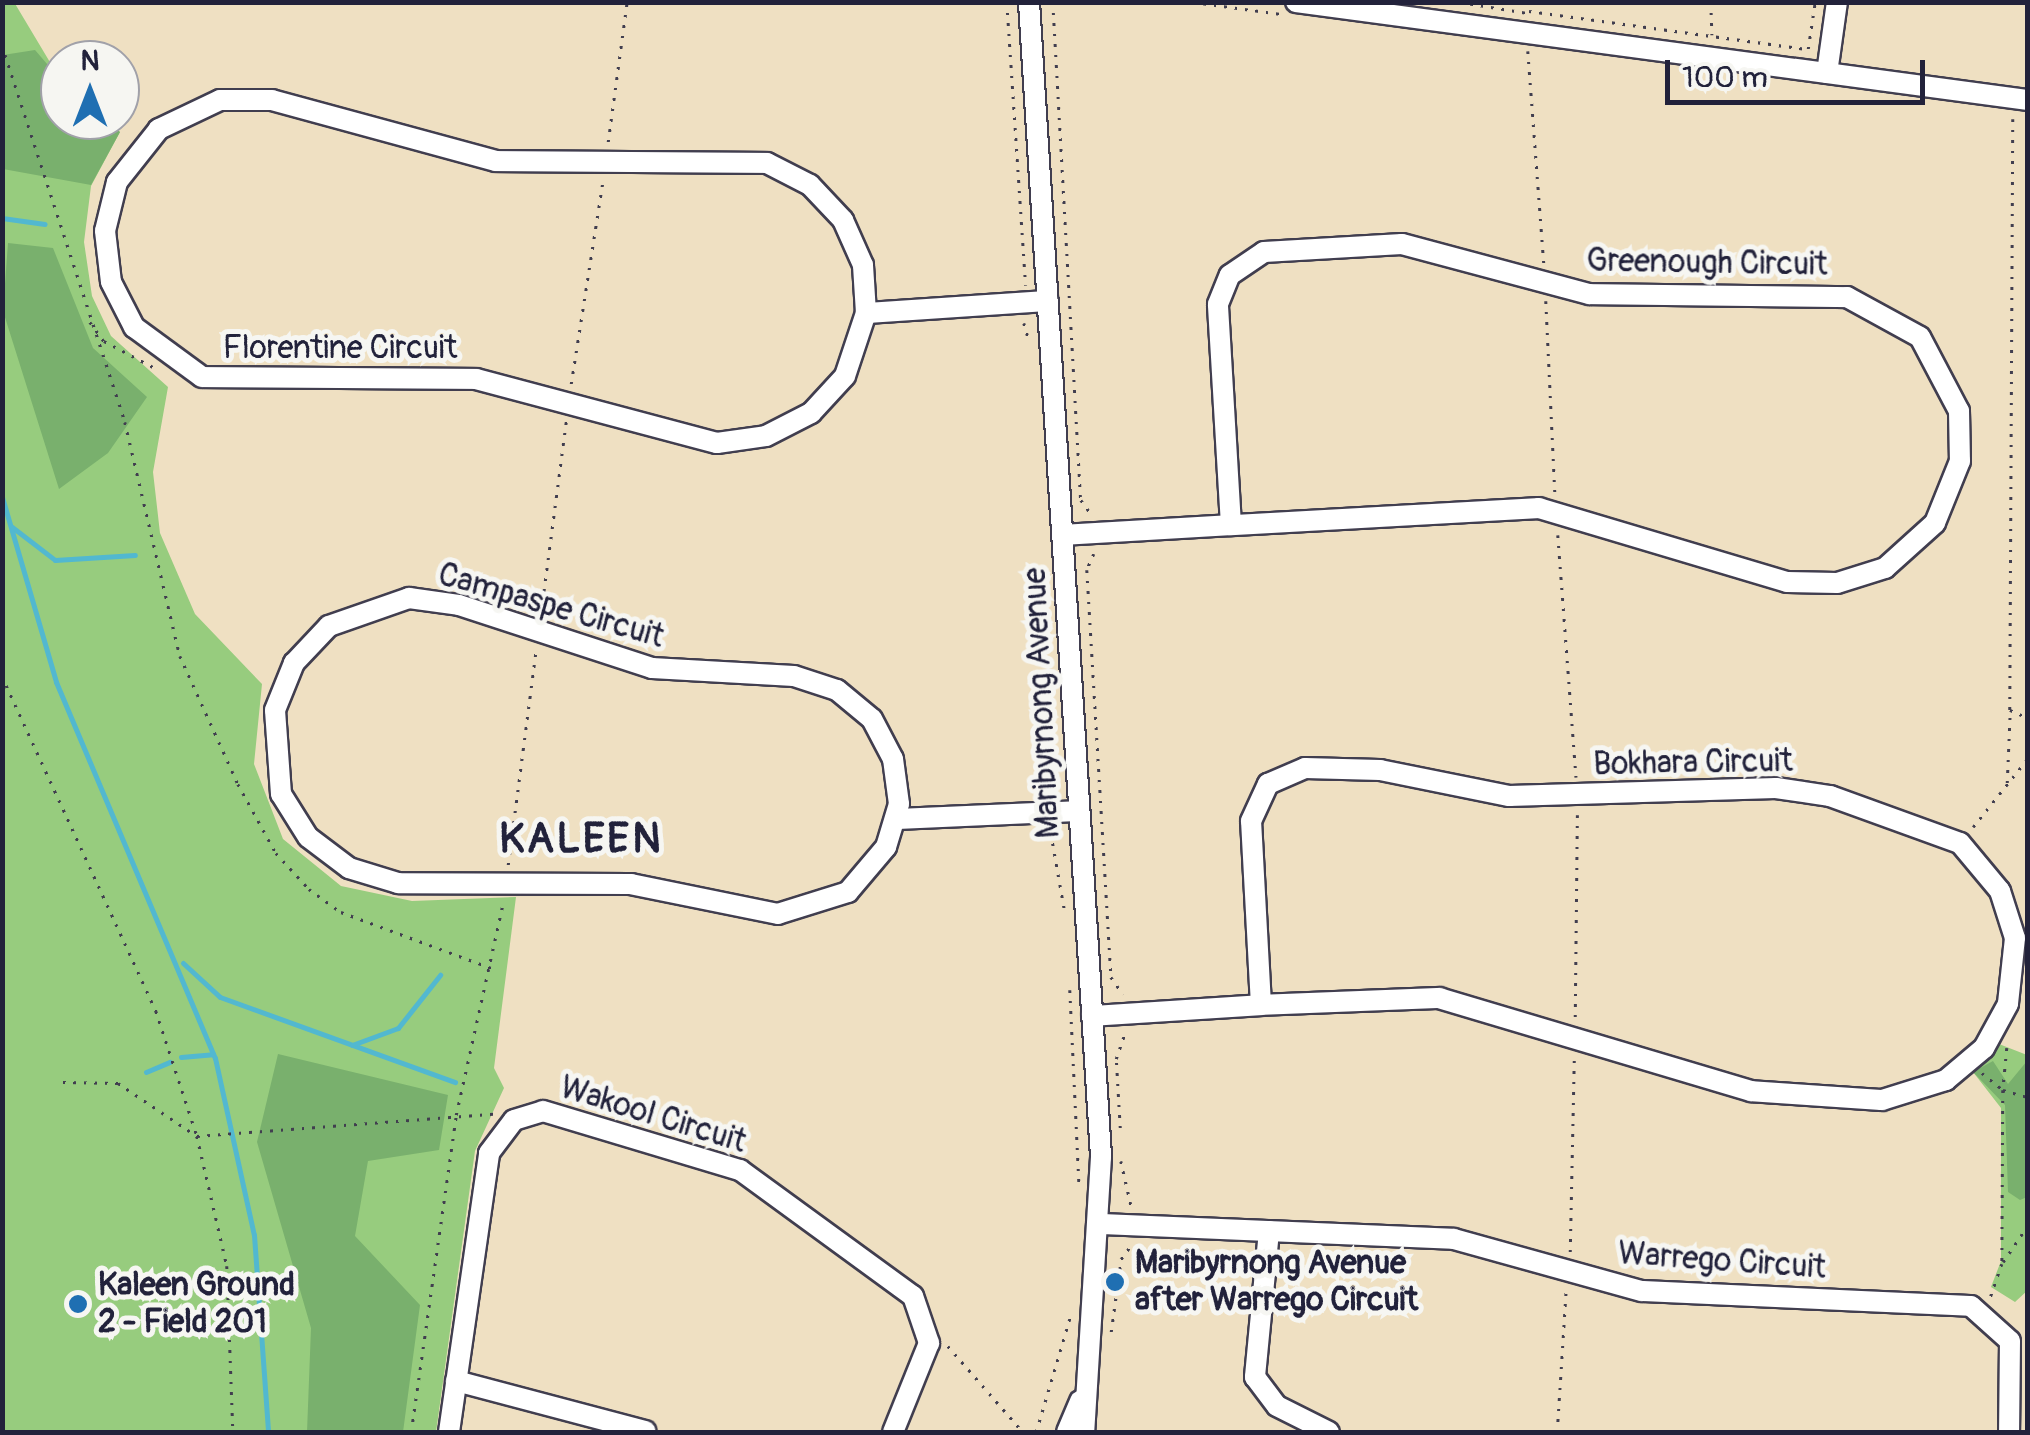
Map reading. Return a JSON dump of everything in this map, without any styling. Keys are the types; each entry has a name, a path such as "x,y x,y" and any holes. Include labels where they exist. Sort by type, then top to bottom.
{"street":[{"name":"Maribyrnong Avenue","path":"1029,2 1092,1016 1100,1224 1081,1400 1084,1432"},
{"path":"1296,2 2024,100"},
{"path":"1827,74 1837,2"},
{"name":"Florentine Circuit","path":"272,100 477,158 606,161 735,157 796,176 851,234 866,313 835,390 766,436 700,440 476,379 236,384 186,370 124,313 105,231 125,167 188,111 272,100"},
{"name":"Greenough Circuit","path":"1062,535 1556,510 1787,582 1837,584 1899,559 1935,523 1956,478 1961,427 1931,350 1863,302 1607,296 1545,284 1402,244 1245,261 1218,304 1232,524"},
{"path":"866,313 1048,302"},
{"name":"Campaspe Circuit","path":"426,598 538,631 670,672 794,676 837,690 888,745 896,819 859,882 792,913 631,884 398,883 334,859 281,794 272,727 294,663 359,609 426,598"},
{"name":"Bokhara Circuit","path":"1092,1016 1440,998 1790,1096 1899,1098 1970,1062 2002,1020 2016,954 2000,890 1960,844 1911,819 1794,790 1488,794 1355,768 1276,778 1250,821 1261,1005"},
{"path":"896,819 1078,811"},
{"name":"Wakool Circuit","path":"449,1432 489,1152 523,1116 564,1114 756,1178 906,1290 928,1322"},
{"name":"Warrego Circuit","path":"1100,1224 1454,1239 1642,1292 1986,1311"},
{"path":"1269,1231 1255,1376 1277,1406 1330,1432"},
{"path":"1986,1311 2012,1350 2010,1432"},
{"path":"893,1432 928,1352 928,1322"},
{"path":"456,1381 644,1432"},
{"name":"Maribyrnong Avenue","path":"1067,1432 1081,1400"}],"path":[{"path":"411,1432 456,1115 494,970 568,403 627,2"},
{"path":"1008,2 1031,360"},
{"path":"1460,2 1808,49 1814,2"},
{"path":"1538,2 1530,11 1526,33 1578,795 1568,1272 1557,1432"},
{"path":"1711,2 1712,36"},
{"path":"2,45 52,180 85,314 124,422 180,656 276,853 341,912 494,970"},
{"path":"2008,783 2008,136 2024,100"},
{"path":"85,314 120,352 186,370"},
{"path":"2,676 156,1010 197,1136 227,1266 233,1432"},
{"path":"2010,710 2028,718"},
{"path":"1960,844 2028,758"},
{"path":"1057,771 1042,812 1060,850 1066,917"},
{"path":"1069,972 1079,1187"},
{"path":"1970,1062 2003,1090 2028,1097"},
{"path":"63,1082 118,1083 197,1136 242,1126 456,1115 523,1116"},
{"path":"2002,1264 2003,1090"},
{"path":"1986,1311 2002,1264 2028,1225"},
{"path":"1036,1432 1073,1301"},
{"path":"928,1322 1024,1432"}],"green space":[{"path":"14,2 40,46 40,140 116,140 91,186 84,242 92,296 111,336 168,387 153,472 160,533 195,614 262,684 254,764 283,839 341,886 412,901 516,897 494,1068 504,1088 475,1151 436,1432 3,1432 2,3"},
{"path":"35,50 40,56 40,140 116,140 91,185 3,169 3,55"},
{"path":"8,243 53,248 93,348 147,397 108,453 59,489 3,311"},
{"path":"1999,1044 2027,1055 2028,1290 2015,1302 1991,1287 2001,1261 2001,1108 1973,1072"},
{"path":"278,1054 448,1095 439,1150 368,1161 355,1236 420,1305 403,1432 307,1432 311,1328 257,1142"},
{"path":"1993,1061 2008,1084 2027,1061 2027,1197 2020,1200 2008,1192 2005,1105 1973,1072"}],"waterway":[{"path":"2,218 45,224"},
{"path":"2,497 56,682 215,1058 254,1235 268,1432"},
{"path":"12,527 55,560 135,555"},
{"path":"183,963 220,997 455,1082"},
{"path":"352,1045 398,1028 440,975"},
{"path":"181,1057 213,1054"},
{"path":"146,1072 170,1062"}],"place":[{"name":"Maribyrnong Avenue after Warrego Circuit","path":"1115,1282"},
{"name":"Kaleen Ground 2 - Field 201","path":"78,1304"}],"district":[{"name":"KALEEN","path":"581,839"}]}
